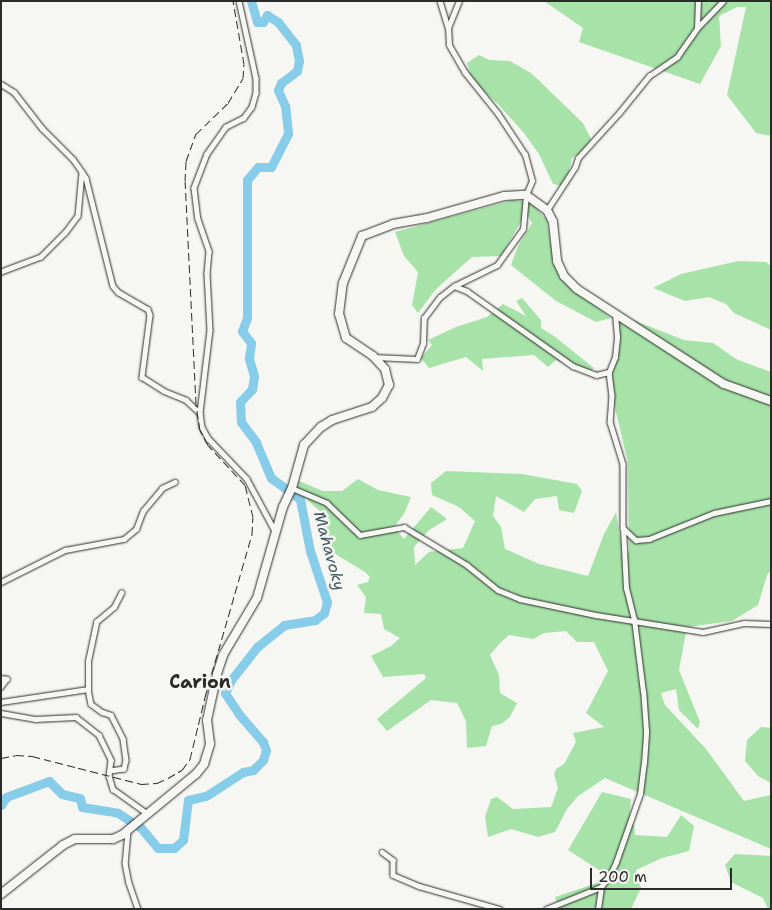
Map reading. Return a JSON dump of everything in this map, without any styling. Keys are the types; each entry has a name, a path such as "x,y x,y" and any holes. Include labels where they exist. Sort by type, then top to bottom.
{"main road":[{"path":"1,894 63,845 75,839 113,839 128,831 196,774 204,764 210,744 207,720 216,674 223,655 257,598 283,507 292,488 300,456 311,435 332,420 372,407 382,398 389,385 385,369 373,356 346,338 339,314 344,282 362,236 393,224 428,218 504,196 526,195 547,210 553,222 557,261 564,276 578,289 724,384 771,401"}],"street":[{"path":"238,1 256,78 256,93 252,107 244,118 226,128 207,154 194,188 198,219 209,251 207,273 210,330 200,413 202,427 208,438 247,478 276,532"},
{"path":"373,356 416,359 423,344 424,318 440,297 454,286 497,265 523,229 526,195 532,181 524,155 498,114 465,73 449,45 448,28 440,1"},
{"path":"448,28 459,1"},
{"path":"697,28 698,1"},
{"path":"547,210 575,167 578,158 619,113 649,76 677,57 697,28 723,1"},
{"path":"1,84 14,92 42,128 73,159 86,178 114,286 118,292 148,309 150,315 142,377 164,391 186,400 200,413"},
{"path":"1,272 42,257 65,233 78,216 82,172"},
{"path":"454,286 475,297 573,366 596,375 609,372"},
{"path":"598,909 601,887 610,875 616,862 640,794 646,731 634,620 626,589 623,528 623,464 610,422 612,395 609,372 615,357 618,337 615,313"},
{"path":"1,582 65,550 124,539 136,529 143,511 162,488 175,482"},
{"path":"292,488 327,503 360,535 404,527 467,565 498,590 520,599 596,615 703,632 744,623 771,624"},
{"path":"623,528 636,540 649,539 714,513 771,501"},
{"path":"110,771 124,769 123,739 112,715 102,712 91,704 88,689 88,661 96,622 114,607 121,593"},
{"path":"1,678 7,679 1,687"},
{"path":"1,702 88,689"},
{"path":"1,713 34,719 76,717 99,735 112,760 110,771 113,789 146,816"},
{"path":"128,831 125,863 129,883 138,909"},
{"path":"382,852 393,860 393,875 419,886 500,909"},
{"path":"546,909 601,887"}],"green space":[{"path":"544,1 771,1 771,136 756,133 727,95 746,7 737,7 719,16 721,46 700,84 579,42 583,28"},
{"path":"479,55 489,60 510,61 531,73 583,123 592,141 572,158 568,175 562,186 553,184 539,154 524,133 498,104 472,81 467,63"},
{"path":"513,200 531,202 547,220 554,263 563,280 611,318 596,322 556,301 511,265 518,246 532,223 526,213 501,256 472,257 436,289 418,313 412,305 418,272 404,256 395,232"},
{"path":"738,261 766,262 771,266 771,330 734,313 726,304 709,297 685,301 653,288 681,274"},
{"path":"522,298 541,320 541,328 594,368 589,373 556,360 548,367 534,355 482,359 483,371 466,357 429,368 421,358 432,345 428,340 456,327 487,317 503,304 526,316 516,301"},
{"path":"615,313 684,340 713,343 736,359 771,372 771,570 767,575 758,605 732,621 687,627 679,670 700,722 698,729 679,710 676,689 661,693 665,705 706,749 744,801 771,795 771,849 605,778 578,796 567,809 555,832 538,837 511,829 488,837 485,817 491,799 497,797 513,809 551,807 558,788 554,774 556,769 564,764 576,742 573,733 604,727 586,713 608,671 594,642 577,642 566,631 544,633 533,639 509,635 501,642 490,655 499,675 500,693 517,703 510,717 501,724 492,726 486,746 467,748 466,721 457,703 431,700 387,731 377,719 426,678 424,674 383,677 371,656 391,646 400,638 384,629 381,614 364,613 366,597 357,585 368,582 370,577 332,552 321,512 297,491 299,481 323,491 342,491 358,479 378,490 411,497 404,514 394,527 404,539 431,507 447,519 429,530 414,547 415,565 429,552 463,548 475,521 459,507 432,495 431,483 446,471 522,474 577,484 582,491 574,513 559,510 557,496 535,499 524,512 496,496 493,516 501,527 505,549 539,564 588,576 604,534 616,512 624,560 629,551 628,463 612,395 609,372 617,337"},
{"path":"761,727 771,728 771,783 758,776 745,761 747,740"},
{"path":"602,792 631,799 629,824 634,825 635,835 667,837 681,815 694,826 689,851 662,858 636,870 641,888 631,909 558,909 555,897 597,883 605,874 568,850"},
{"path":"735,854 771,856 771,909 768,909 763,898 731,882 725,865"}],"waterway":[{"name":"Mahavoky","path":"1,805 6,797 49,781 62,794 80,798 82,807 118,813 141,828 158,848 174,848 183,840 188,800 206,796 243,772 253,770 263,760 266,750 263,742 239,714 225,693 231,680 257,647 284,625 315,620 324,613 327,602 310,551 300,499 271,478 256,442 241,422 240,402 252,389 254,376 249,358 251,343 242,331 247,318 247,180 258,167 271,167 288,133 285,106 278,90 281,83 297,71 299,61 296,45 278,22 267,15 263,22 257,22 251,1"}],"railway":[{"path":"1,758 16,755 32,756 141,784 157,783 168,778 182,770 190,759 205,697 252,534 253,517 245,485 208,445 200,430 196,404 185,181 186,161 196,134 228,103 243,78 244,64 233,1"}],"district":[{"name":"Carion","path":"200,682"}]}
